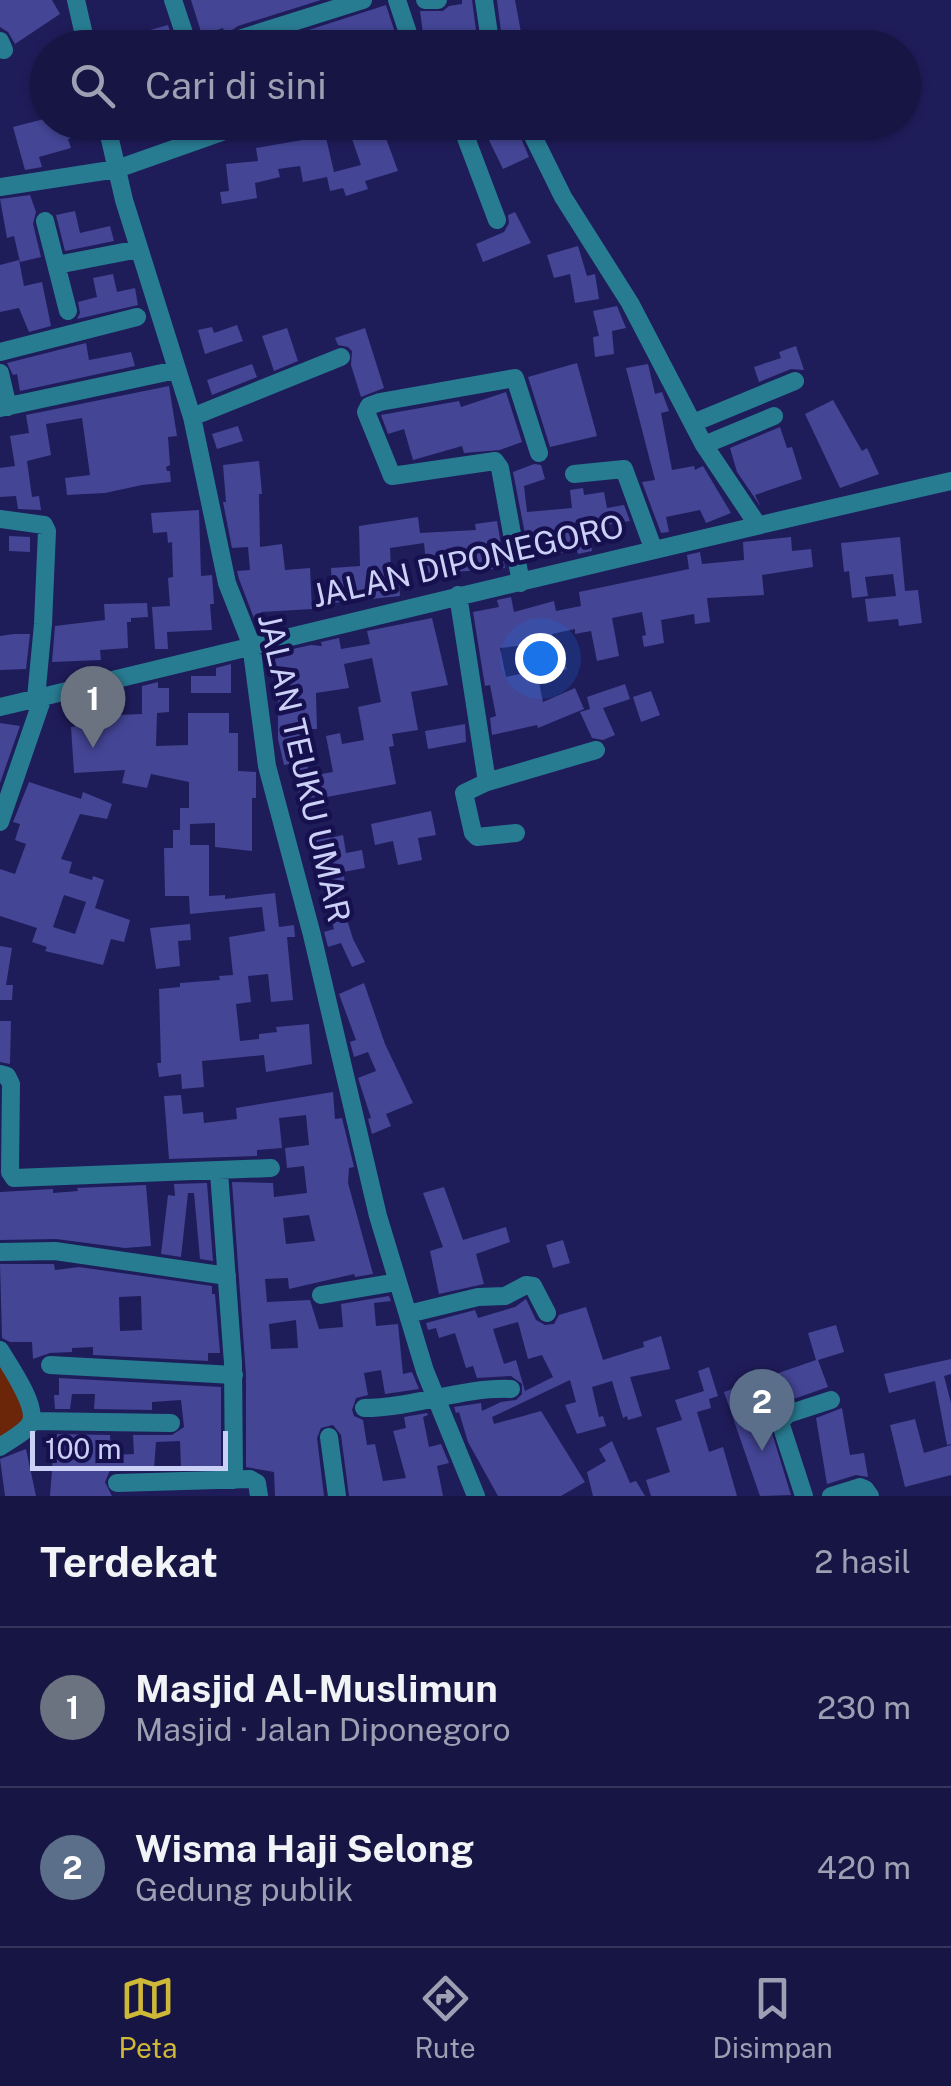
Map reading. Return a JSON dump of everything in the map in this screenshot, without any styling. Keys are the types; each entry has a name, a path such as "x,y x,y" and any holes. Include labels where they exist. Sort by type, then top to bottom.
{"street":[{"path":"76,0 83,30"},
{"path":"173,0 184,30"},
{"path":"267,30 363,0"},
{"path":"397,0 407,30"},
{"path":"425,0 438,0"},
{"path":"484,0 488,30"},
{"name":"JALAN TEUKU UMAR","path":"110,140 139,249 192,417 227,583 250,644 267,766 312,935 378,1216 425,1370 476,1496"},
{"path":"0,188 117,169 187,140"},
{"path":"467,140 496,220"},
{"path":"535,140 563,196 630,303 704,445 757,524"},
{"path":"44,220 68,311"},
{"path":"56,264 139,249"},
{"path":"0,352 137,317"},
{"path":"192,417 341,357"},
{"path":"0,373 4,408 176,370"},
{"path":"521,583 500,468 495,462 392,476 366,412 369,406 380,402 515,378 539,453"},
{"path":"693,423 794,381"},
{"path":"704,445 774,416"},
{"path":"574,474 624,468 653,548"},
{"name":"JALAN DIPONEGORO","path":"0,707 653,548 951,481"},
{"path":"0,519 37,522 44,524 47,531 39,698 0,822"},
{"path":"458,595 487,782"},
{"path":"516,833 484,838 473,833 464,793 487,782 596,750"},
{"path":"0,1074 7,1076 11,1084 12,1177 271,1168"},
{"path":"219,1172 234,1375 234,1480"},
{"path":"0,1252 55,1250 227,1276"},
{"path":"322,1295 397,1282"},
{"path":"408,1314 478,1297 505,1296 526,1285 533,1286 546,1314"},
{"path":"0,1350 30,1402 31,1421 0,1447"},
{"path":"50,1365 234,1375"},
{"path":"364,1408 398,1407 511,1389"},
{"path":"804,1496 780,1422 788,1414 832,1400"},
{"path":"31,1421 171,1423"},
{"path":"329,1437 336,1496"},
{"path":"117,1483 184,1488 255,1480 259,1496"},
{"path":"831,1496 860,1487 866,1488 870,1496"}],"shaded area":[{"path":"0,1351 39,1425 0,1454"}],"building":[{"path":"0,0 52,0 60,14 30,30 15,44 0,27"},
{"path":"191,0 321,0 232,30 200,30"},
{"path":"462,0 472,0 476,30 423,30 420,11 443,11 462,4"},
{"path":"497,0 515,0 521,30 501,30"},
{"path":"386,5 394,30 309,30"},
{"path":"30,123 30,140 68,140 71,148 39,157 42,167 25,170 13,127"},
{"path":"327,140 334,172 361,165 352,140 387,140 398,171 365,181 368,189 346,196 343,188 330,191 327,177 303,182 300,166 278,169 280,177 255,183 257,198 222,204 220,192 229,191 226,164 258,161 256,148"},
{"path":"489,140 522,140 529,157 503,169"},
{"path":"30,195 41,257 20,262 14,236 7,238 0,199"},
{"path":"75,211 80,233 110,226 114,241 65,251 56,215"},
{"path":"515,212 531,243 483,262 476,244 504,232 508,215"},
{"path":"578,246 587,276 595,274 599,299 575,303 570,274 554,278 547,255"},
{"path":"19,260 24,286 42,282 51,326 29,332 19,308 0,312 0,265"},
{"path":"113,274 117,292 135,288 138,305 77,319 78,302 97,297 93,278"},
{"path":"617,306 626,328 612,331 614,354 595,357 593,337 599,336 593,311"},
{"path":"237,325 243,341 205,354 198,330 212,327 214,333"},
{"path":"287,328 298,361 274,371 262,336"},
{"path":"365,328 384,388 361,397 351,365 352,351 338,345 335,338"},
{"path":"86,343 89,360 131,352 135,366 20,391 17,374 13,375 7,363"},
{"path":"796,346 804,370 791,369 759,382 754,367 781,358 779,352"},
{"path":"577,363 597,436 550,447 528,377"},
{"path":"252,364 257,377 212,395 207,380"},
{"path":"648,364 655,394 662,392 669,411 661,413 672,470 703,466 731,513 706,523 700,510 666,517 669,532 661,533 642,482 655,480 626,368"},
{"path":"169,386 177,436 168,437 170,465 166,467 171,482 67,495 65,478 90,475 82,418 46,424 51,455 27,461 32,497 39,496 41,510 18,509 16,496 0,497 0,468 15,466 10,436 29,433 26,415"},
{"path":"506,392 522,442 500,450 464,453 462,446 413,460 404,429 388,434 381,415 459,401 461,407"},
{"path":"833,400 862,451 867,448 879,474 840,488 805,414"},
{"path":"238,426 243,441 217,449 212,434"},
{"path":"780,427 787,448 792,447 802,479 755,495 761,507 737,472 730,448"},
{"path":"259,461 260,547 282,544 285,570 310,568 312,609 261,612 262,626 257,626 237,571 250,570 248,547 232,548 223,502 223,465"},
{"path":"541,465 545,479 524,486 527,512 572,508 570,490 583,488 584,495 604,492 607,508 624,505 630,521 588,528 592,551 543,556 539,532 525,534 513,472"},
{"path":"199,510 201,576 212,575 212,630 167,632 168,649 155,649 152,607 170,606 172,542 168,543 167,532 153,533 151,513"},
{"path":"418,517 420,533 476,530 475,524 497,521 505,568 427,574 424,543 390,548 391,569 398,569 400,596 333,603 331,568 360,566 359,526"},
{"path":"9,536 30,537 30,552 9,551"},
{"path":"791,537 792,551 811,549 813,567 762,575 764,595 707,598 710,622 695,624 694,614 661,620 664,643 644,647 642,612 612,618 619,656 597,661 591,631 575,634 575,629 552,634 567,669 557,673 555,668 538,677 543,702 575,688 584,709 538,728 537,725 492,735 490,718 496,716 490,685 485,686 473,612 499,607 497,600 511,597 514,612 554,601 556,611 581,606 579,592 689,569 687,555 700,552 702,564 744,560 743,542","holes":["518,646 530,672 506,677 500,648"]},
{"path":"900,537 905,591 918,590 922,623 899,626 898,619 868,622 865,599 896,596 893,574 865,577 868,596 852,598 841,543"},
{"path":"147,603 148,617 127,622 128,648 100,650 101,660 52,662 55,626 105,620 104,604"},
{"path":"432,618 448,685 411,692 418,730 392,734 394,746 389,747 396,784 300,802 296,776 291,776 289,764 284,765 278,739 278,692 290,691 289,668 267,672 265,658 311,645 322,646 321,642 339,638 341,649 370,644 367,631","holes":["372,658 381,702 358,707 364,740 342,744 340,733 326,736 333,772 310,776 298,729 317,729 316,693 349,688 344,664"]},
{"path":"30,634 26,669 0,670 0,636"},
{"path":"231,664 231,693 191,693 191,676 216,676 216,668"},
{"path":"158,682 158,688 169,688 169,712 157,713 156,746 188,745 188,713 229,713 229,733 238,733 238,771 256,772 252,851 215,847 215,823 190,824 190,845 209,845 209,896 225,895 225,899 275,893 279,927 294,925 295,937 287,937 293,1000 271,1002 268,974 248,976 251,1002 236,1004 240,1041 277,1032 276,1027 309,1024 312,1064 266,1072 264,1055 202,1061 204,1087 182,1089 181,1074 159,1077 159,989 233,975 229,937 265,931 262,907 190,914 189,896 165,896 164,848 173,848 173,830 180,830 180,808 189,808 189,782 151,774 147,788 122,783 125,770 74,773 71,727 98,723 98,696 118,692 118,715 142,714 142,686"},
{"path":"625,684 630,699 603,708 615,735 603,740 592,738 580,712 590,709 587,697"},
{"path":"651,691 660,715 641,722 633,697"},
{"path":"0,723 20,726 0,783"},
{"path":"465,724 466,742 428,749 425,731"},
{"path":"29,782 81,799 83,792 112,804 107,819 80,814 61,859 72,862 69,873 104,880 95,908 130,920 124,942 111,939 103,965 45,951 47,947 32,942 37,928 0,916 0,869 15,874 26,844 15,840 20,824 13,822","holes":["64,895 86,902 75,934 53,927"]},
{"path":"431,811 436,835 418,838 422,860 398,865 393,841 375,845 371,824"},
{"path":"329,833 330,838 343,835 346,853 362,850 365,868 343,872 345,882 336,884 353,939 365,962 352,967 341,943 328,947 324,932 334,929 320,882 315,836"},
{"path":"190,924 191,940 178,941 180,966 156,969 150,928"},
{"path":"0,946 12,948 6,985 13,985 12,1000 0,1000"},
{"path":"364,983 385,1044 413,1103 386,1114 391,1126 372,1134 358,1078 376,1071 368,1052 354,1057 350,1042 356,1040 339,994"},
{"path":"0,1021 11,1021 10,1064 0,1062"},
{"path":"333,1092 335,1119 342,1118 354,1167 349,1168 348,1183 373,1274 354,1274 289,1289 288,1278 265,1279 267,1302 310,1300 319,1329 343,1327 341,1304 389,1296 391,1301 374,1303 376,1326 398,1324 403,1374 412,1372 419,1389 385,1394 381,1370 364,1373 368,1395 356,1398 352,1410 354,1416 363,1420 367,1445 375,1444 383,1481 406,1478 393,1431 406,1428 404,1417 427,1413 423,1417 429,1447 441,1444 449,1463 437,1466 443,1496 349,1496 341,1435 333,1425 321,1428 317,1438 324,1496 275,1496 274,1472 246,1467 246,1375 232,1182 273,1183 274,1197 307,1193 304,1166 287,1168 285,1148 309,1145 306,1115 279,1118 282,1148 257,1150 257,1156 169,1159 164,1096 181,1095 183,1114 203,1112 204,1123 237,1119 236,1108","holes":["309,1215 315,1241 286,1244 283,1218","296,1320 298,1348 271,1349 269,1324"]},
{"path":"207,1183 213,1261 200,1259 194,1193 188,1193 181,1257 161,1254 168,1195 175,1196 174,1184"},
{"path":"146,1185 151,1246 125,1248 56,1239 0,1240 0,1192 53,1189 53,1193"},
{"path":"444,1187 463,1240 506,1227 510,1242 476,1254 484,1284 439,1294 430,1251 443,1247 423,1193"},
{"path":"563,1240 570,1263 553,1268 546,1245"},
{"path":"0,1264 54,1264 55,1270 79,1267 212,1286 220,1353 208,1353 208,1361 93,1355 93,1347 72,1348 72,1352 33,1359 32,1342 2,1338","holes":["141,1296 142,1330 120,1331 119,1297"]},
{"path":"526,1299 536,1320 545,1325 554,1324 559,1315 586,1307 603,1360 644,1347 643,1342 661,1336 670,1369 630,1377 642,1416 628,1420 627,1416 623,1418 612,1381 592,1387 599,1417 603,1416 606,1426 577,1434 565,1405 576,1402 570,1380 492,1417 494,1424 541,1411 585,1482 561,1496 498,1496 454,1407 481,1403 482,1411 516,1400 522,1394 522,1384 511,1376 477,1378 473,1366 466,1368 455,1333 439,1338 436,1328 428,1330 426,1323 475,1310 478,1318 515,1307","holes":["518,1322 528,1359 542,1355 553,1377 525,1391 516,1360 504,1364 493,1329"]},
{"path":"836,1325 844,1352 818,1360 828,1387 745,1416 748,1424 768,1420 791,1495 760,1496 724,1392 816,1360 808,1333"},
{"path":"951,1359 951,1374 944,1376 951,1403 951,1444 947,1445 935,1381 889,1393 884,1374"},
{"path":"709,1367 718,1396 709,1399 711,1408 697,1412 709,1452 723,1447 737,1496 651,1496 646,1480 670,1472 656,1428 682,1420 675,1400 704,1391 698,1371"},
{"path":"59,1378 221,1387 221,1467 181,1469 180,1441 156,1442 154,1469 111,1468 105,1482 112,1496 50,1496 56,1457 52,1434 110,1435 111,1455 134,1454 133,1435 172,1435 184,1427 181,1400 152,1402 152,1410 94,1409 95,1394 72,1394 70,1409 55,1409"},
{"path":"842,1408 850,1455 864,1453 868,1477 856,1475 827,1484 816,1418"},
{"path":"915,1419 924,1453 951,1445 951,1475 905,1487 890,1425"},
{"path":"612,1441 630,1483 636,1481 645,1496 593,1496 587,1472 606,1461 599,1449"},
{"path":"26,1449 36,1496 5,1496 0,1459"}],"place":[{"name":"Masjid Al-Muslimun","path":"93,748"},
{"name":"Wisma Haji Selong","path":"762,1451"}]}
